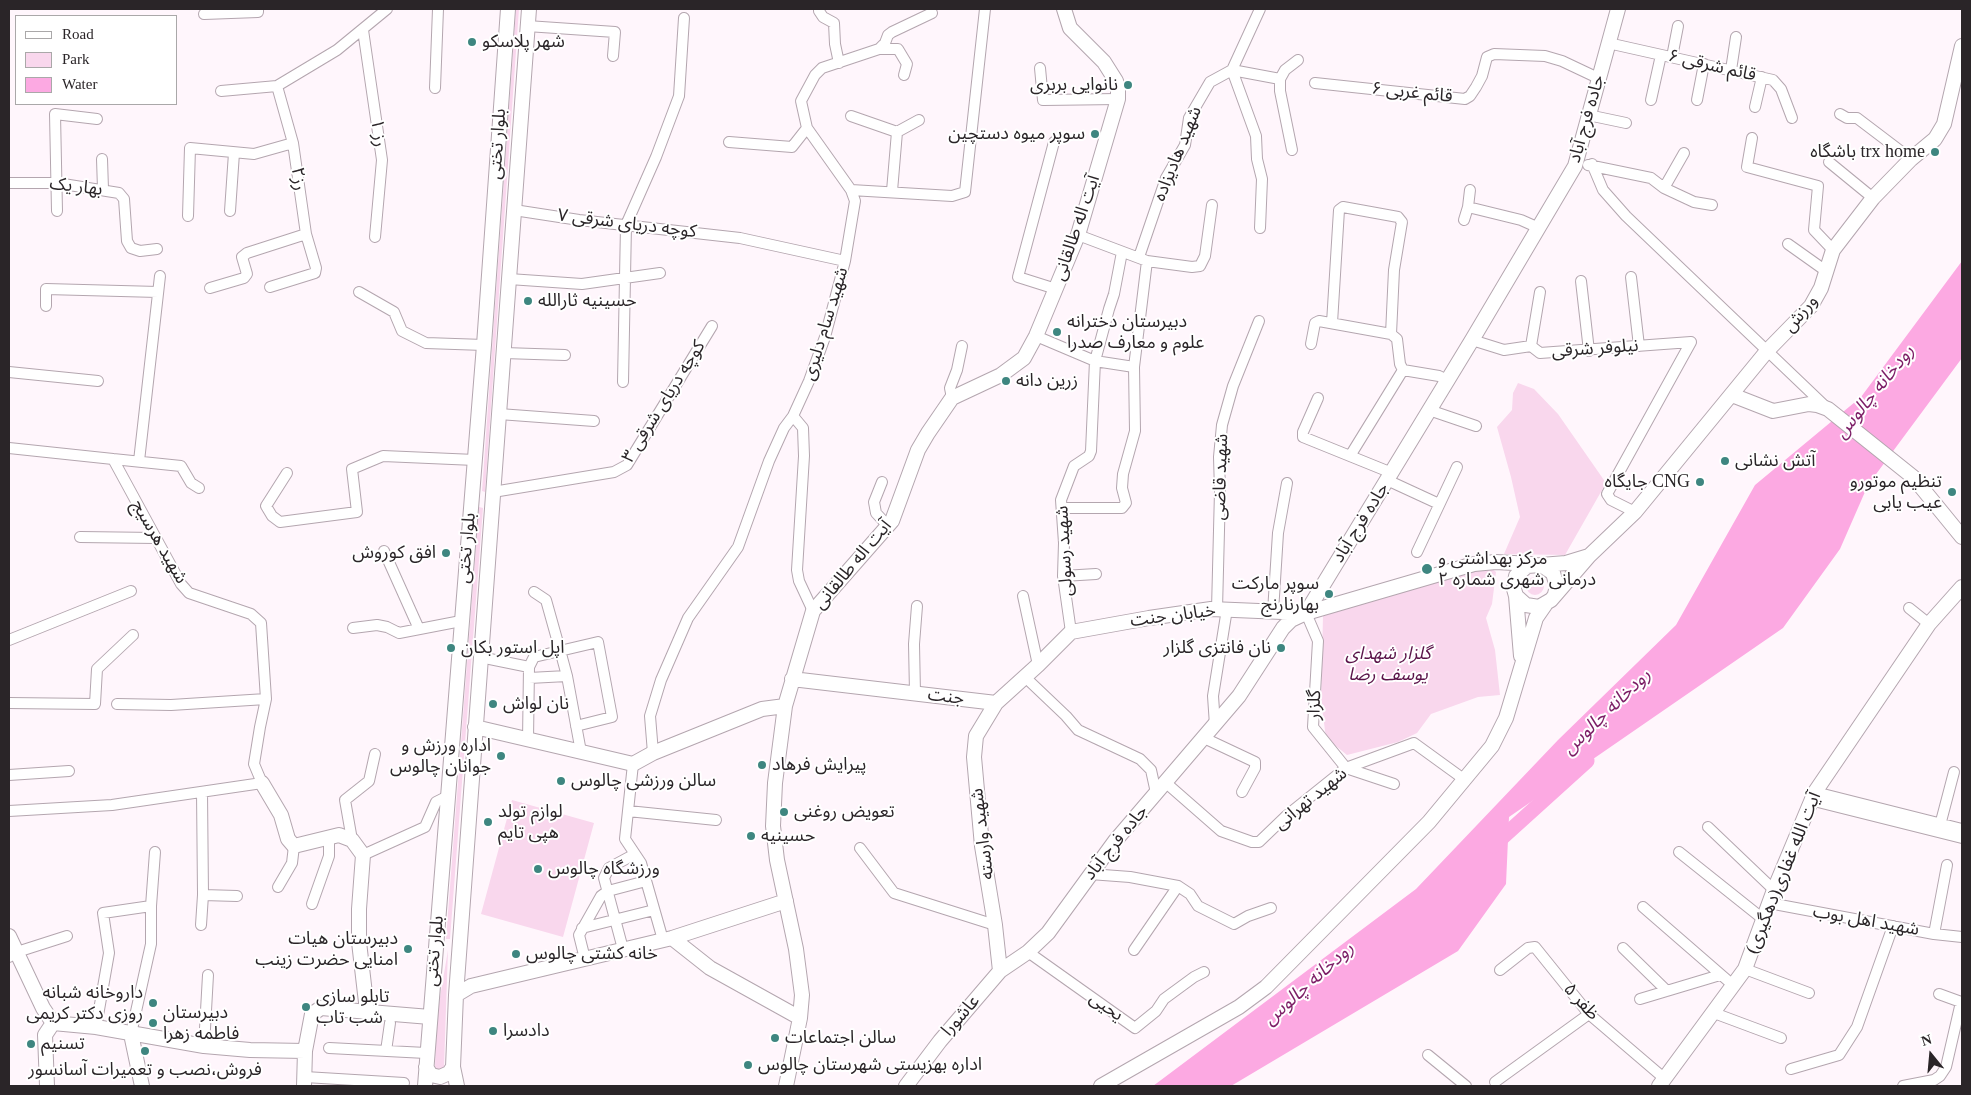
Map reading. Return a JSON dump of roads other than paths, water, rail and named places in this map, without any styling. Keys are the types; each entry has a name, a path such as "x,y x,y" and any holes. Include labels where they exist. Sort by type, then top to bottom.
{"street":[{"path":"204,14 258,12 258,9"},
{"path":"221,91 277,86 337,50 387,9"},
{"path":"435,88 438,9"},
{"name":"بلوار تختی","path":"424,1086 472,500 508,9"},
{"name":"بلوار تختی","path":"457,1086 454,1067 457,975 529,9"},
{"path":"820,9 819,11 823,17 834,23 835,44 839,64"},
{"path":"851,190 952,196 965,192 985,9"},
{"name":"آیت اله طالقانی","path":"786,1086 800,1018 802,995 796,949 777,860 773,826 774,783 785,706 813,611 892,521 918,450 952,398 1002,375 1024,358 1036,336 1078,235 1118,99 1118,89 1116,81 1104,62 1070,28 1064,9"},
{"path":"1260,9 1232,70 1256,136 1262,179 1260,228"},
{"name":"جاده فرج آباد","path":"1000,971 1028,952 1048,933 1115,841 1239,696 1283,628 1291,620 1306,612 1390,477 1575,166 1618,9"},
{"path":"879,49 892,32 932,13"},
{"path":"623,382 626,225 656,157 678,96 684,18"},
{"path":"528,26 615,32 613,56"},
{"path":"1651,100 1678,26"},
{"name":"رز ۱","path":"363,30 382,160 375,237"},
{"path":"1731,70 1736,38"},
{"name":"قائم شرقی ۶","path":"1608,42 1773,80 1781,89 1792,118"},
{"name":"ورزش","path":"1555,594 1635,512 1767,351 1811,306 1822,288 1832,250 1873,198 1910,160 1935,139 1944,124 1962,46"},
{"path":"879,49 898,49 908,64 904,75"},
{"name":"شهید سام دلیری","path":"653,753 650,716 660,680 688,618 738,547 768,461 784,428 793,416 809,381 825,337 845,261 856,201 851,190 807,128 801,100 815,75 822,68 839,64 879,49"},
{"name":"قائم غربی ۶","path":"1315,82 1465,99 1470,96 1482,76 1487,57 1494,54 1546,56 1562,61 1598,78"},
{"path":"1292,150 1280,91 1280,79 1285,70 1298,60"},
{"path":"1697,100 1704,64"},
{"path":"1040,68 1043,100 1118,99"},
{"path":"1232,70 1280,79"},
{"name":"شهید هادیزاده","path":"1063,508 1122,508 1126,503 1122,488 1123,474 1135,431 1134,367 1143,259 1166,178 1185,145 1189,118 1210,82 1232,70"},
{"path":"1756,107 1762,77"},
{"name":"رز۲","path":"270,287 314,273 316,268 306,234 293,143 277,86"},
{"path":"57,210 55,114 97,119"},
{"path":"1840,114 1848,118 1858,118 1910,160"},
{"path":"1588,115 1626,123"},
{"path":"851,116 897,132 919,120"},
{"path":"729,142 792,147 807,128"},
{"path":"892,191 897,132"},
{"path":"1752,138 1746,167 1818,186 1814,230 1832,250"},
{"path":"1054,142 1018,277 1056,289"},
{"path":"188,216 190,148 254,154 293,143"},
{"path":"230,211 234,153"},
{"path":"1664,188 1684,153"},
{"path":"102,159 103,189"},
{"path":"1829,162 1873,198"},
{"path":"1575,166 1592,164 1651,178 1664,188 1694,202 1712,205"},
{"path":"1592,164 1603,190 1626,216 1829,410 1913,477 1962,537"},
{"name":"بهار یک","path":"9,183 57,183 119,193 124,199 127,241 131,248 140,251 157,249"},
{"path":"1464,220 1470,190"},
{"path":"1078,235 1143,259 1192,267 1200,266 1205,256 1212,205"},
{"path":"1332,323 1339,210 1343,207 1398,217 1402,222 1394,270 1391,334"},
{"path":"1468,207 1521,220 1539,228"},
{"name":"کوچه دریای شرقی ۷","path":"514,210 740,238 845,261"},
{"path":"210,288 244,278 246,274 242,257 247,253 306,234"},
{"path":"1788,244 1826,271"},
{"name":"شهید رسولی","path":"1071,632 1063,576 1063,508 1061,500 1074,466 1089,456 1091,451 1096,361 1108,309 1114,294 1122,252"},
{"path":"509,280 582,284 660,273"},
{"path":"139,461 160,276"},
{"path":"1632,277 1639,346"},
{"path":"1581,282 1589,350"},
{"path":"46,306 46,289 158,292"},
{"path":"359,292 394,312 402,331 426,343 484,345"},
{"path":"1530,346 1540,292"},
{"name":"شهید قاضی","path":"1215,724 1213,696 1222,609 1219,457 1222,425 1233,386 1259,321"},
{"path":"1311,344 1315,323 1319,321 1391,334 1397,339 1400,364 1403,370"},
{"name":"کوچه دریای شرقی ۳","path":"493,496 614,472 627,465 712,326"},
{"path":"1036,336 1096,361 1134,367"},
{"name":"نیلوفر شرقی","path":"1472,340 1504,350 1530,346 1540,353 1691,342 1607,494 1611,500 1635,512"},
{"path":"952,398 950,388 957,370 962,346"},
{"path":"504,353 564,355"},
{"path":"1403,370 1439,376 1448,380"},
{"path":"1350,456 1403,370"},
{"path":"9,372 98,381"},
{"path":"1732,395 1773,411 1809,404 1829,410"},
{"path":"1318,398 1302,432 1304,437 1350,456 1439,504"},
{"path":"1429,410 1476,426"},
{"path":"499,414 594,421"},
{"path":"793,416 803,428 804,456 799,581 813,611"},
{"path":"9,448 181,466 191,483 199,488"},
{"path":"286,473 266,506 272,516 280,522 357,512 352,469 384,456 475,460"},
{"name":"شهید هرسیج","path":"113,459 181,584 189,593 251,614 261,624 266,699 254,764 262,783"},
{"path":"1417,552 1457,467"},
{"path":"882,482 874,502 876,513 888,526"},
{"path":"1273,612 1278,532 1287,483"},
{"path":"472,500 493,496"},
{"path":"80,537 156,538"},
{"path":"384,551 419,628"},
{"path":"1306,612 1474,564 1501,562 1566,563 1590,556"},
{"path":"1501,562 1526,605 1532,607 1545,605"},
{"path":"1522,664 1515,589 1521,570 1538,564"},
{"path":"1101,1086 1239,1007 1266,986 1429,822 1465,780 1492,746 1506,718 1536,618 1555,594 1557,587 1553,573 1538,564"},
{"path":"1063,576 1096,574"},
{"name":"آیت الله غفاری(دهگیری)","path":"1662,1083 1745,969 1771,897 1813,796 1929,624 1962,587"},
{"path":"9,640 130,591"},
{"path":"534,592 546,600 567,676 582,752"},
{"path":"1023,596 1038,665"},
{"path":"915,693 914,644 917,606"},
{"path":"1909,608 1929,624"},
{"name":"خیابان جنت","path":"1071,632 1149,618 1222,609 1306,612"},
{"name":"گلزار","path":"1306,612 1318,641 1313,727 1346,768"},
{"path":"353,628 376,625 387,627 399,633 461,621"},
{"path":"996,703 1071,632"},
{"path":"9,703 95,704 97,669 133,635"},
{"path":"528,740 529,672 534,657 598,642 612,717 576,726"},
{"path":"480,657 529,672 567,676"},
{"path":"1025,677 1078,730 1140,759 1151,770 1161,788"},
{"name":"جنت","path":"792,679 996,703"},
{"path":"117,704 171,705 266,699"},
{"name":"شهید وارسته","path":"996,703 976,736 974,757 982,846 995,925 1000,971"},
{"path":"475,727 633,764 653,753 762,709 785,706"},
{"path":"1204,738 1255,762 1255,768 1242,792"},
{"name":"شهید تهرانی","path":"1161,788 1221,831 1252,842 1259,842 1285,817 1346,768 1414,743 1465,780"},
{"path":"367,1011 360,942 359,908 362,855 352,840 345,800 369,781 375,754"},
{"path":"633,764 625,839 641,863 654,910 667,939 710,968 800,1018"},
{"path":"1346,768 1394,784"},
{"path":"9,775 69,771"},
{"path":"1940,828 1954,772"},
{"path":"9,810 112,805 262,783 281,815 288,839 294,846 292,863 278,887"},
{"path":"201,925 203,895 202,792"},
{"path":"362,855 425,826 436,802 448,796"},
{"path":"1813,796 1940,828 1962,838"},
{"path":"628,811 716,820"},
{"path":"1708,827 1771,897"},
{"path":"1940,828 1962,829"},
{"path":"294,846 340,835 352,840"},
{"path":"312,904 329,856 328,838"},
{"path":"860,848 894,893 995,925"},
{"path":"142,1086 131,1034 151,944 151,906 155,852"},
{"path":"1679,852 1763,919"},
{"path":"623,949 604,878 609,868 635,854"},
{"path":"1934,934 1947,865"},
{"path":"1090,874 1130,877 1178,886 1190,894 1198,906 1234,924 1248,916 1272,908"},
{"path":"585,958 579,935 601,896 608,891 646,881"},
{"path":"1134,950 1178,886"},
{"path":"203,895 237,896"},
{"name":"شهید اهل بوب","path":"1771,897 1893,926 1962,937"},
{"path":"456,996 471,986 667,939 786,902"},
{"path":"96,1027 109,953 103,913 151,906"},
{"path":"1643,907 1734,986"},
{"path":"582,928 654,910"},
{"path":"1792,1069 1839,1055 1857,1027 1893,926"},
{"path":"9,936 13,955 53,1023"},
{"path":"13,955 67,936"},
{"name":"ظفر ۵","path":"1500,970 1528,948 1535,947 1589,1014 1662,1083"},
{"path":"1623,948 1667,991"},
{"name":"یحیی","path":"1028,952 1135,1028 1156,1011 1164,999 1204,972"},
{"path":"1745,969 1809,993"},
{"name":"عاشورا","path":"907,1086 940,1040 1000,971"},
{"path":"204,1046 208,975"},
{"path":"457,975 464,983 471,986"},
{"path":"1640,999 1720,975"},
{"path":"1903,1086 1934,1080 1940,1076 1946,1067 1961,1002 1939,994"},
{"path":"404,1083 305,1082 305,1052 312,1014 321,1008 430,1017"},
{"path":"1714,1013 1781,1038"},
{"path":"1495,1082 1589,1014"},
{"path":"53,1023 96,1027 204,1046 305,1052"},
{"path":"47,1086 45,1035 53,1023"},
{"path":"386,1051 390,1023"},
{"path":"329,1048 386,1051 426,1060 431,1075 440,1077 449,1073 454,1067"},
{"path":"1428,1055 1466,1086"}],"water":[{"path":"1962,261 1962,358 1868,485 1840,549 1783,628 1509,817 1506,884 1458,951 1231,1086 1153,1086 1416,889 1558,740 1676,625 1755,485 1861,397"}],"waterway":[{"name":"رودخانه چالوس","path":"1493,846 1587,761"}],"place":[{"name":"شهر پلاسکو","path":"472,42"},
{"name":"نانوایی بربری","path":"1128,85"},
{"name":"سوپر میوه دستچین","path":"1095,134"},
{"name":"باشگاه trx home","path":"1935,152"},
{"name":"حسینیه ثارالله","path":"528,301"},
{"name":"دبیرستان دخترانه علوم و معارف صدرا","path":"1057,332"},
{"name":"زرین دانه","path":"1006,381"},
{"name":"آتش نشانی","path":"1725,461"},
{"name":"جایگاه CNG","path":"1700,482"},
{"name":"تنظیم موتورو عیب یابی","path":"1952,492"},
{"name":"افق کوروش","path":"446,553"},
{"name":"مرکز بهداشتی و درمانی شهری شماره ۲","path":"1427,569"},
{"name":"سوپر مارکت بهارنارنج","path":"1329,594"},
{"name":"اپل استور بکان","path":"451,648"},
{"name":"نان فانتزی گلزار","path":"1281,648"},
{"name":"نان لواش","path":"493,704"},
{"name":"اداره ورزش و جوانان چالوس","path":"501,756"},
{"name":"پیرایش فرهاد","path":"762,765"},
{"name":"سالن ورزشی چالوس","path":"561,781"},
{"name":"تعویض روغنی","path":"784,812"},
{"name":"لوازم تولد هپی تایم","path":"488,822"},
{"name":"حسینیه","path":"751,836"},
{"name":"ورزشگاه چالوس","path":"538,869"},
{"name":"دبیرستان هیات امنایی حضرت زینب","path":"408,949"},
{"name":"خانه کشتی چالوس","path":"516,954"},
{"name":"داروخانه شبانه روزی دکتر کریمی","path":"153,1003"},
{"name":"تابلو سازی شب تاب","path":"306,1007"},
{"name":"دبیرستان فاطمه زهرا","path":"153,1023"},
{"name":"دادسرا","path":"493,1031"},
{"name":"سالن اجتماعات","path":"775,1038"},
{"name":"تسنیم","path":"31,1044"},
{"name":"فروش،نصب و تعمیرات آسانسور","path":"145,1051"},
{"name":"اداره بهزیستی شهرستان چالوس","path":"748,1065"}],"park label":[{"name":"گلزار شهدای یوسف رضا","path":"1388,664"}]}
